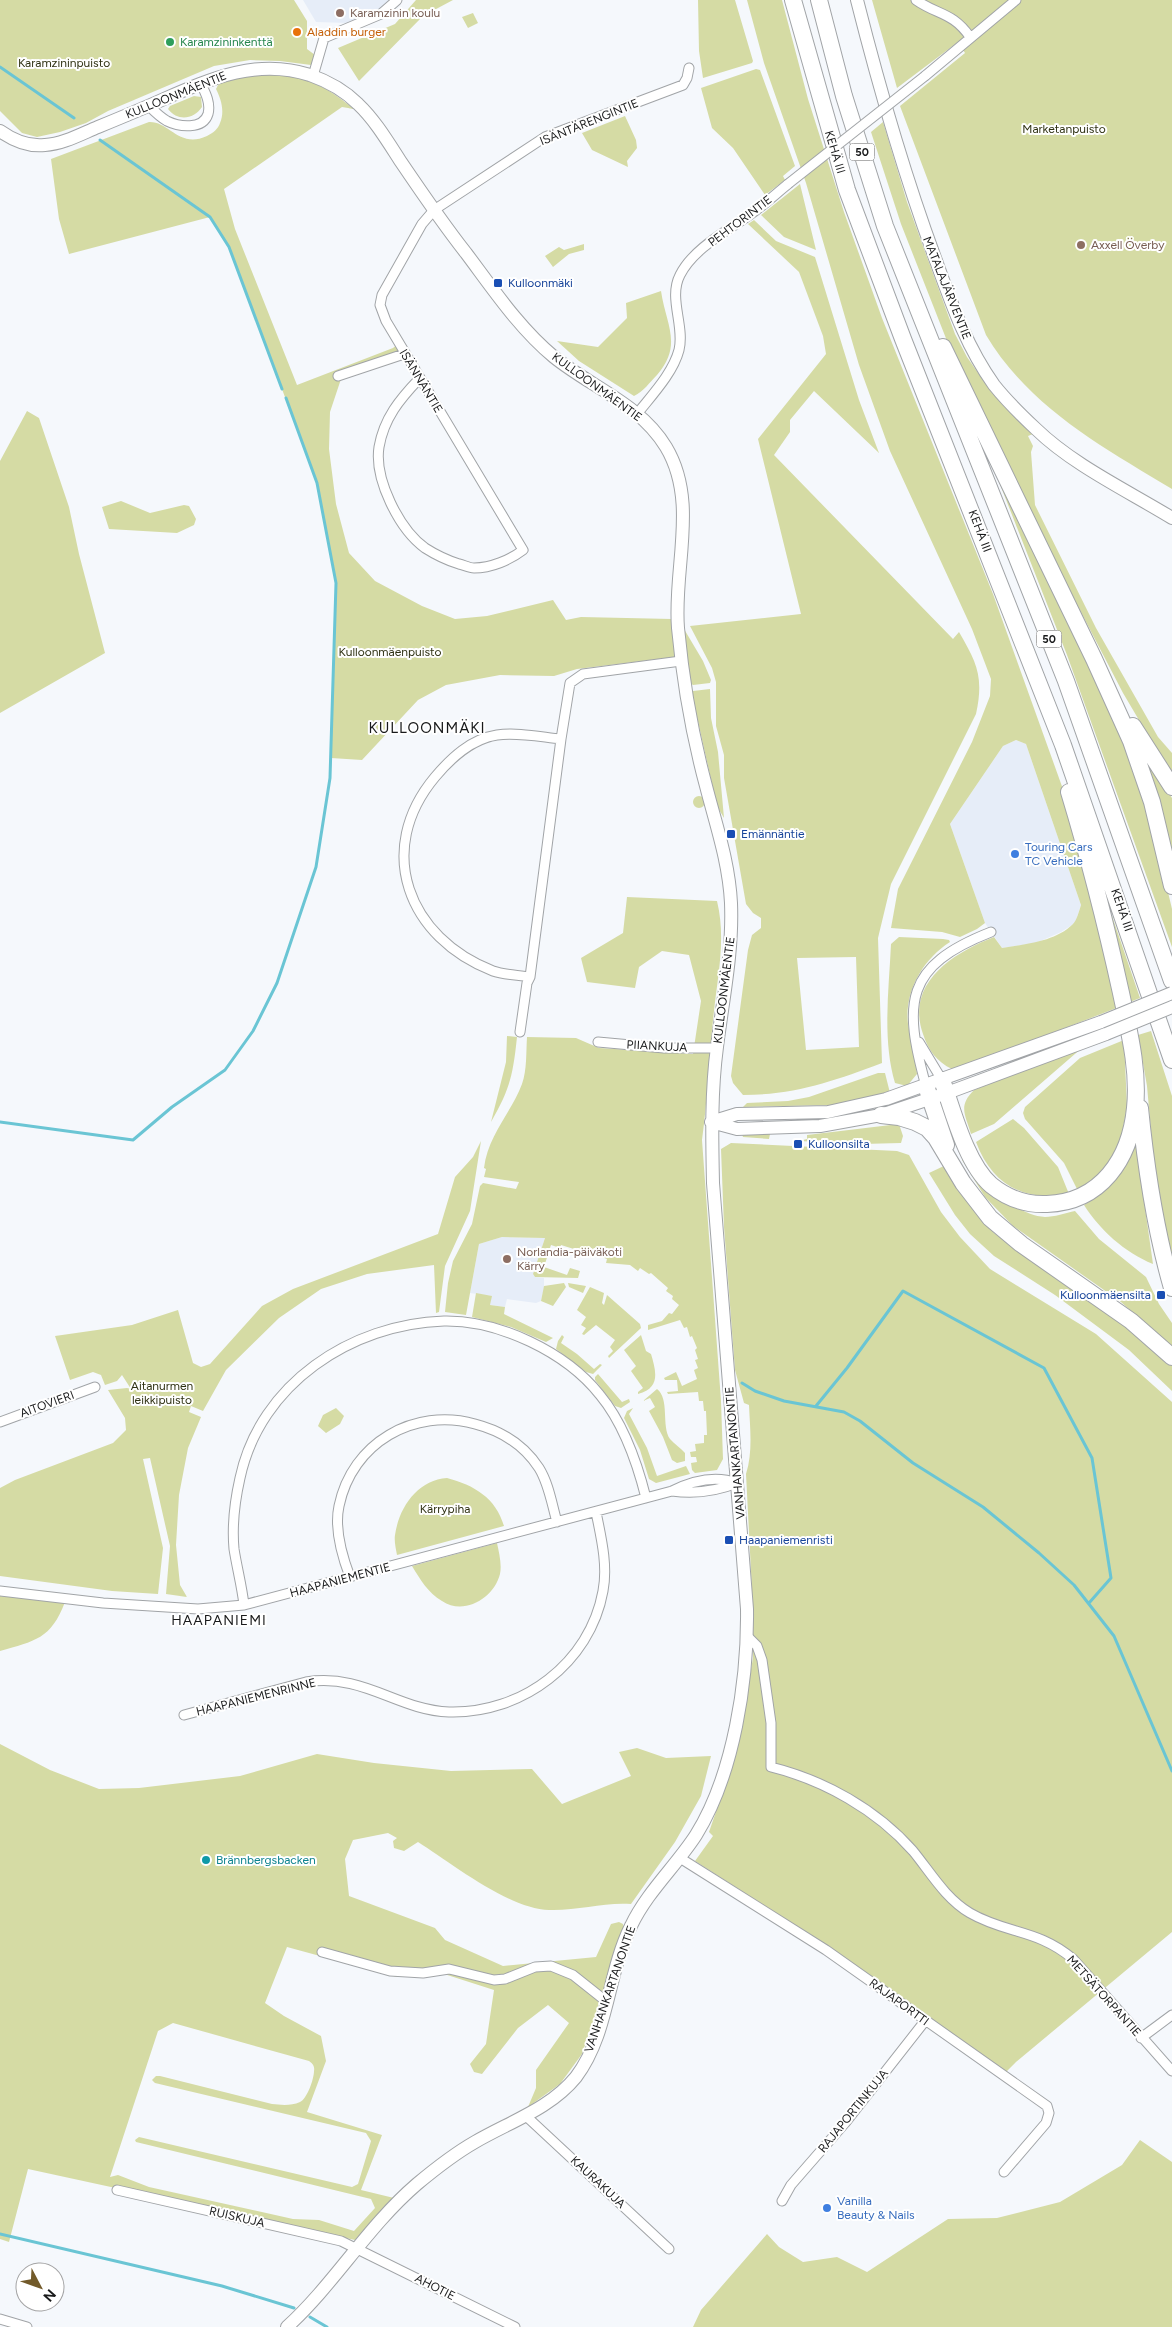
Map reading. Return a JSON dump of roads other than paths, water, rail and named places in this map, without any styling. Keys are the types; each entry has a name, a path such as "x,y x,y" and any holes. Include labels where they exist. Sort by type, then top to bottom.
{"highway":[{"name":"KEHÄ III","path":"794,0 847,190 903,339 1063,745 1110,874 1172,1060"},
{"name":"KEHÄ III","path":"819,0 844,96 886,226 914,301 1066,681 1172,981"},
{"path":"914,301 937,335 1094,659 1131,741 1146,785 1172,886"},
{"path":"1094,659 1136,731 1172,787"},
{"path":"1063,745 1066,779 1109,936 1136,1076 1148,1180 1157,1230 1172,1288"},
{"path":"944,1086 974,1161 991,1185 1017,1200 1036,1204 1058,1204 1086,1195 1108,1178 1117,1165 1126,1146 1135,1109 1136,1076"},
{"path":"928,1092 955,1168"},
{"path":"881,1115 899,1117 927,1128 936,1138 979,1205 1004,1230 1131,1321 1172,1357"}],"street":[{"path":"313,76 324,38 382,14 397,0"},
{"name":"MATALAJÄRVENTIE","path":"857,0 885,102 923,225 954,310 972,348 995,385 1037,430 1064,452 1172,518"},
{"path":"916,0 948,15 962,26 970,37"},
{"name":"PEHTORINTIE","path":"638,414 670,369 679,350 680,332 676,308 679,275 711,242 754,212 925,76 1016,0"},
{"name":"KULLOONMÄENTIE","path":"0,131 18,142 38,146 48,145 74,137 201,84 244,69 273,68 313,76 343,92 361,106 434,210 534,339 569,368 638,414 663,442 672,458 678,476 683,523 677,609 687,706 706,786 720,833 729,876 731,935 727,983 716,1048 711,1122"},
{"name":"ISÄNTÄRENGINTIE","path":"434,210 545,137 683,85 689,68"},
{"path":"148,106 167,121 179,125 192,126 204,122 209,113 209,103 201,84"},
{"name":"ISÄNNÄNTIE","path":"419,379 390,414 379,448 384,487 397,514 424,547 444,560 474,568 502,562 523,550 404,354 382,314 380,305 382,295 422,224 434,210"},
{"path":"338,376 404,354"},
{"path":"520,1032 527,983 530,977 568,689 574,678 583,674 681,661"},
{"path":"530,977 494,971 466,958 446,944 428,927 414,905 407,881 403,850 408,826 427,786 457,754 478,741 496,735 561,739"},
{"path":"928,1092 920,1063 912,1014 918,990 924,976 938,960 952,950 991,932"},
{"path":"1104,1028 1172,994"},
{"path":"711,1122 737,1129 820,1126 881,1115 944,1086 1104,1028 1172,1007"},
{"path":"917,1039 944,1086"},
{"name":"PIIANKUJA","path":"598,1042 664,1048 716,1048"},
{"path":"711,1122 737,1114 828,1112 928,1092"},
{"name":"VANHANKARTANONTIE","path":"287,2327 330,2282 387,2211 444,2163 475,2142 526,2116 564,2090 576,2076 595,2042 630,1927 641,1907 698,1832 729,1755 738,1718 748,1637 746,1590 713,1183 711,1122"},
{"path":"244,1605 234,1548 235,1512 240,1477 259,1428 275,1404 313,1366 326,1356 357,1340 380,1333 443,1321 462,1322 528,1340 549,1352 566,1363 600,1394 624,1433 646,1498"},
{"name":"AITOVIERI","path":"0,1422 95,1387"},
{"path":"350,1577 338,1532 339,1507 346,1486 365,1454 377,1443 412,1424 446,1418 488,1427 503,1434 526,1451 540,1469 557,1522"},
{"name":"HAAPANIEMENTIE","path":"0,1591 103,1603 198,1609 244,1605 596,1512 672,1491 687,1483 723,1478 737,1483"},
{"name":"HAAPANIEMENRINNE","path":"184,1715 315,1680 353,1682 420,1708 450,1712 486,1708 511,1701 553,1677 566,1665 583,1641 595,1618 604,1589 604,1562 596,1512"},
{"name":"METSÄTORPANTIE","path":"748,1637 757,1646 762,1660 771,1723 771,1767 794,1773 816,1782 872,1814 902,1839 946,1894 969,1912 999,1926 1035,1935 1061,1949 1078,1964 1141,2038 1172,2071"},
{"name":"RAJAPORTTI","path":"680,1858 819,1945 1047,2106 1049,2113 1046,2123 1004,2172"},
{"path":"322,1952 390,1971 423,1973 449,1969 494,1980 516,1976 535,1967 551,1966 573,1975 607,2002"},
{"path":"1141,2038 1172,2015"},
{"name":"RAJAPORTINKUJA","path":"782,2201 791,2185 845,2123 926,2021"},
{"name":"KAURAKUJA","path":"526,2116 669,2249"},
{"name":"RUISKUJA","path":"117,2190 341,2241 356,2248"},
{"name":"AHOTIE","path":"356,2248 515,2327"},
{"path":"0,2319 27,2327"}],"waterway":[{"path":"0,67 74,118"},
{"path":"100,140 210,217 229,247 282,389"},
{"path":"0,1122 133,1140 172,1107 225,1070 253,1031 277,983 316,867 330,778 336,583 317,483 286,398"},
{"path":"816,1406 847,1368 903,1291 1044,1368 1092,1458 1111,1578 1089,1603"},
{"path":"742,1383 755,1391 784,1401 844,1412 860,1421 913,1463 983,1507 1039,1553 1074,1585 1114,1636 1172,1771"},
{"path":"0,2234 222,2286 294,2308"},
{"path":"310,2317 327,2327"}],"place":[{"name":"Karamzinin koulu","path":"340,13"},
{"name":"Aladdin burger","path":"297,32"},
{"name":"Karamzininkenttä","path":"170,42"},
{"name":"Axxell Överby","path":"1081,245"},
{"name":"Kulloonmäki","path":"498,283"},
{"name":"Emännäntie","path":"731,834"},
{"name":"Touring Cars TC Vehicle","path":"1015,854"},
{"name":"Kulloonsilta","path":"798,1144"},
{"name":"Norlandia-päiväkoti Kärry","path":"507,1259"},
{"name":"Kulloonmäensilta","path":"1161,1295"},
{"name":"Haapaniemenristi","path":"729,1540"},
{"name":"Brännbergsbacken","path":"206,1860"},
{"name":"Vanilla Beauty & Nails","path":"827,2208"}],"district":[{"name":"KULLOONMÄKI","path":"427,728"},
{"name":"HAAPANIEMI","path":"219,1620"}],"park label":[{"name":"Karamzininpuisto","path":"64,63"},
{"name":"Marketanpuisto","path":"1064,129"},
{"name":"Kulloonmäenpuisto","path":"390,652"},
{"name":"Aitanurmen leikkipuisto","path":"162,1393"},
{"name":"Kärrypiha","path":"445,1509"}]}
